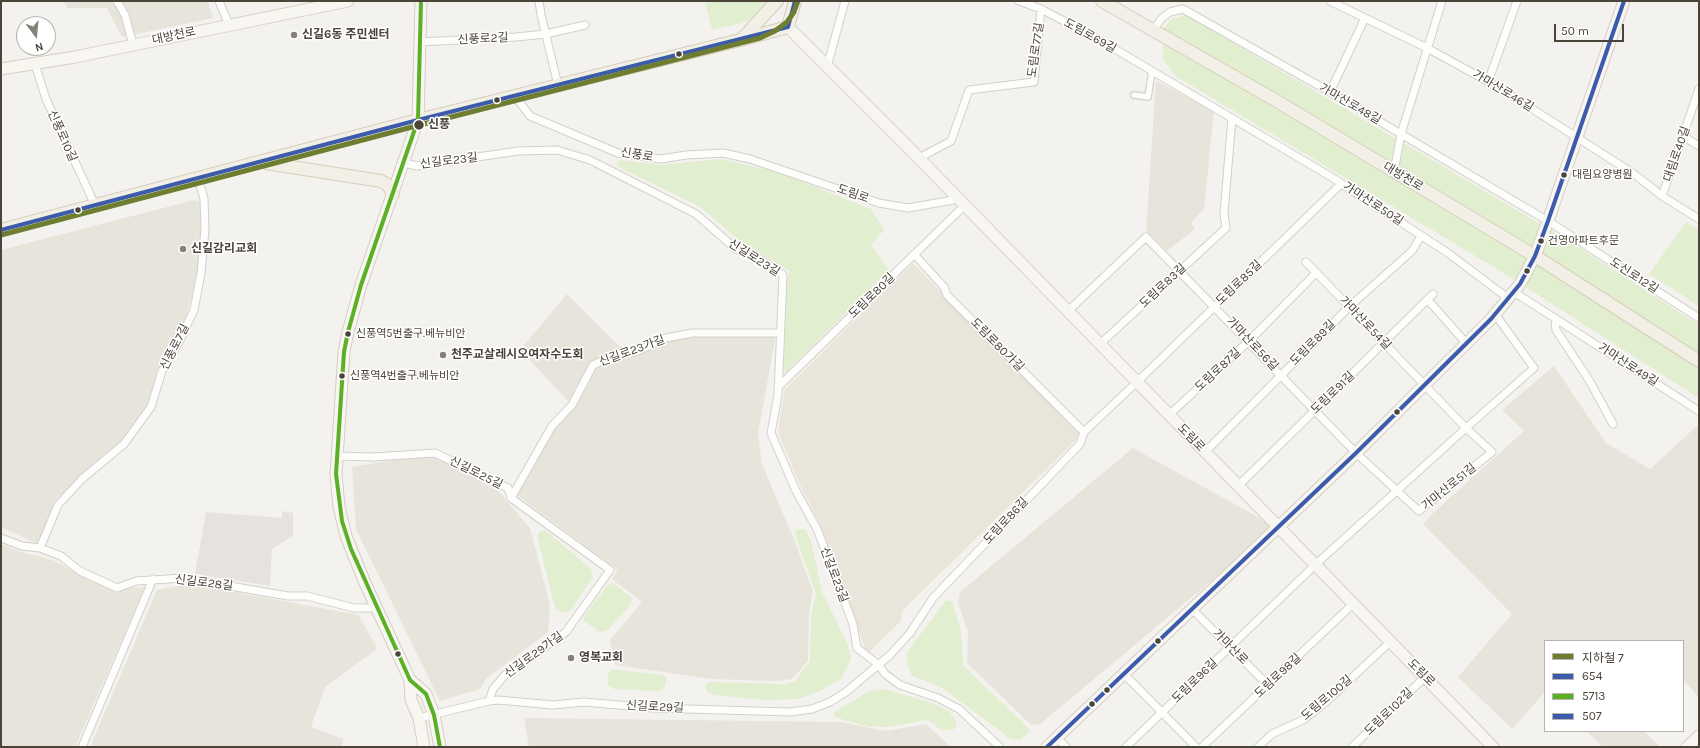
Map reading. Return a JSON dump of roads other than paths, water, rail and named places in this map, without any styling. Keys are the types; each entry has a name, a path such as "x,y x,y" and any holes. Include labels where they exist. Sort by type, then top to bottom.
{"main road":[{"name":"대방천로","path":"1,69 133,45 344,1"},
{"path":"421,1 418,120 361,285 347,339 344,352 336,456 338,491 342,521 351,549 410,680 411,700 419,718 424,747"},
{"path":"740,40 777,1"},
{"path":"1,230 418,120 788,27 795,1"},
{"name":"대방천로","path":"1102,1 1275,100 1535,256 1699,361"},
{"path":"1047,747 1356,453 1495,314 1520,284 1535,256 1548,221 1624,1"},
{"name":"도림로","path":"788,27 919,158 1493,747"},
{"path":"261,162 381,181 388,185 393,194"},
{"path":"410,680 426,694 434,714 440,747"},
{"path":"1687,747 1699,736"}],"street":[{"path":"118,1 125,15 133,45"},
{"path":"219,1 229,24"},
{"path":"539,1 540,14 558,85"},
{"path":"827,67 845,1"},
{"name":"도림로69길","path":"1019,1 1041,9 1098,39 1155,73"},
{"name":"가마산로46길","path":"1330,1 1427,48 1488,82 1634,174 1662,196 1699,219"},
{"path":"1394,172 1401,134 1442,1"},
{"path":"1488,82 1516,1"},
{"name":"도림로77길","path":"919,158 951,141 969,90 1034,82 1041,9"},
{"name":"가마산로48길","path":"1153,30 1162,18 1170,12 1183,9 1330,92 1548,221"},
{"path":"1330,92 1365,18"},
{"name":"신풍로2길","path":"420,42 546,34 585,25"},
{"name":"신풍로10길","path":"35,64 46,99 95,206"},
{"path":"1134,95 1148,97 1155,73"},
{"name":"가마산로50길","path":"1155,73 1341,184 1511,295"},
{"name":"대림로40길","path":"1662,196 1699,89"},
{"name":"신풍로","path":"515,96 530,116 618,153 661,159 686,155 723,153 750,159"},
{"name":"도림로83길","path":"1100,344 1226,228 1224,213 1232,118"},
{"path":"1683,136 1699,146"},
{"name":"신길로23길","path":"404,163 417,166 518,151 558,150 590,160 696,214 736,249 755,256 783,275 778,387 771,433 796,491 817,529 853,624 857,648 879,665 885,674 900,685 938,698 959,709 1000,747"},
{"name":"도림로","path":"750,159 879,203 908,208 940,203 962,202"},
{"name":"신풍로7길","path":"40,548 58,505 82,479 124,444 151,407 162,371 179,342 194,310 201,273 205,229 204,199 198,178"},
{"name":"도림로85길","path":"1137,382 1341,184"},
{"name":"도림로80길","path":"778,387 914,254 962,202"},
{"name":"도신로12길","path":"1548,221 1699,318"},
{"name":"도림로89길","path":"1205,452 1349,307 1412,250 1421,236"},
{"name":"가마산로56길","path":"1068,311 1146,237 1249,341 1356,453"},
{"name":"도림로80가길","path":"914,254 944,288 947,295 1084,432"},
{"name":"가마산로54길","path":"1306,262 1424,384"},
{"name":"도림로87길","path":"1169,416 1249,341 1316,273"},
{"name":"가마산로49길","path":"1511,295 1557,320 1699,411"},
{"name":"도림로91길","path":"1238,486 1430,297 1466,343"},
{"path":"1315,565 1534,368 1495,314"},
{"path":"1557,320 1555,324 1556,330 1589,380 1613,424"},
{"name":"신길로23가길","path":"511,498 552,426 572,405 593,365 624,351 635,352 666,338 692,333 780,333"},
{"name":"도림로86길","path":"879,665 910,633 933,598 1080,444 1084,432 1137,382"},
{"path":"1424,384 1466,428"},
{"name":"가마산로51길","path":"1397,491 1419,511 1492,452 1466,428"},
{"name":"신길로25길","path":"336,456 373,457 435,453 508,488 511,498 610,570"},
{"path":"1356,453 1397,491"},
{"name":"신길로28길","path":"1,538 22,546 40,548 61,556 80,571 117,588 136,581 184,578 288,596 307,596 354,608 377,608"},
{"name":"도림로96길","path":"1126,747 1315,565"},
{"name":"신길로29가길","path":"489,701 493,689 505,675 566,632 610,570"},
{"path":"82,747 153,579"},
{"name":"도림로98길","path":"1202,747 1353,604"},
{"name":"가마산로","path":"1192,610 1268,685"},
{"name":"도림로100길","path":"1258,747 1272,734 1303,720 1326,702 1390,642"},
{"name":"신길로29길","path":"419,718 498,700 553,705 584,702 653,708 790,712 812,709 830,702 846,692 879,665"},
{"path":"1124,674 1196,747"},
{"name":"도림로102길","path":"1352,747 1425,677"},
{"path":"1057,738 1066,747"}],"metro line":[{"name":"7","path":"1,235 412,127 760,38 775,31 787,22 794,12 798,1"}],"place":[{"name":"신길6동 주민센터","path":"294,35"},
{"name":"신풍","path":"419,125"},
{"name":"대림요양병원","path":"1564,175"},
{"name":"건영아파트후문","path":"1541,241"},
{"name":"신길감리교회","path":"183,249"},
{"name":"신풍역5번출구.베뉴비안","path":"348,334"},
{"name":"천주교살레시오여자수도회","path":"443,355"},
{"name":"신풍역4번출구.베뉴비안","path":"342,376"},
{"name":"영복교회","path":"571,658"}]}
